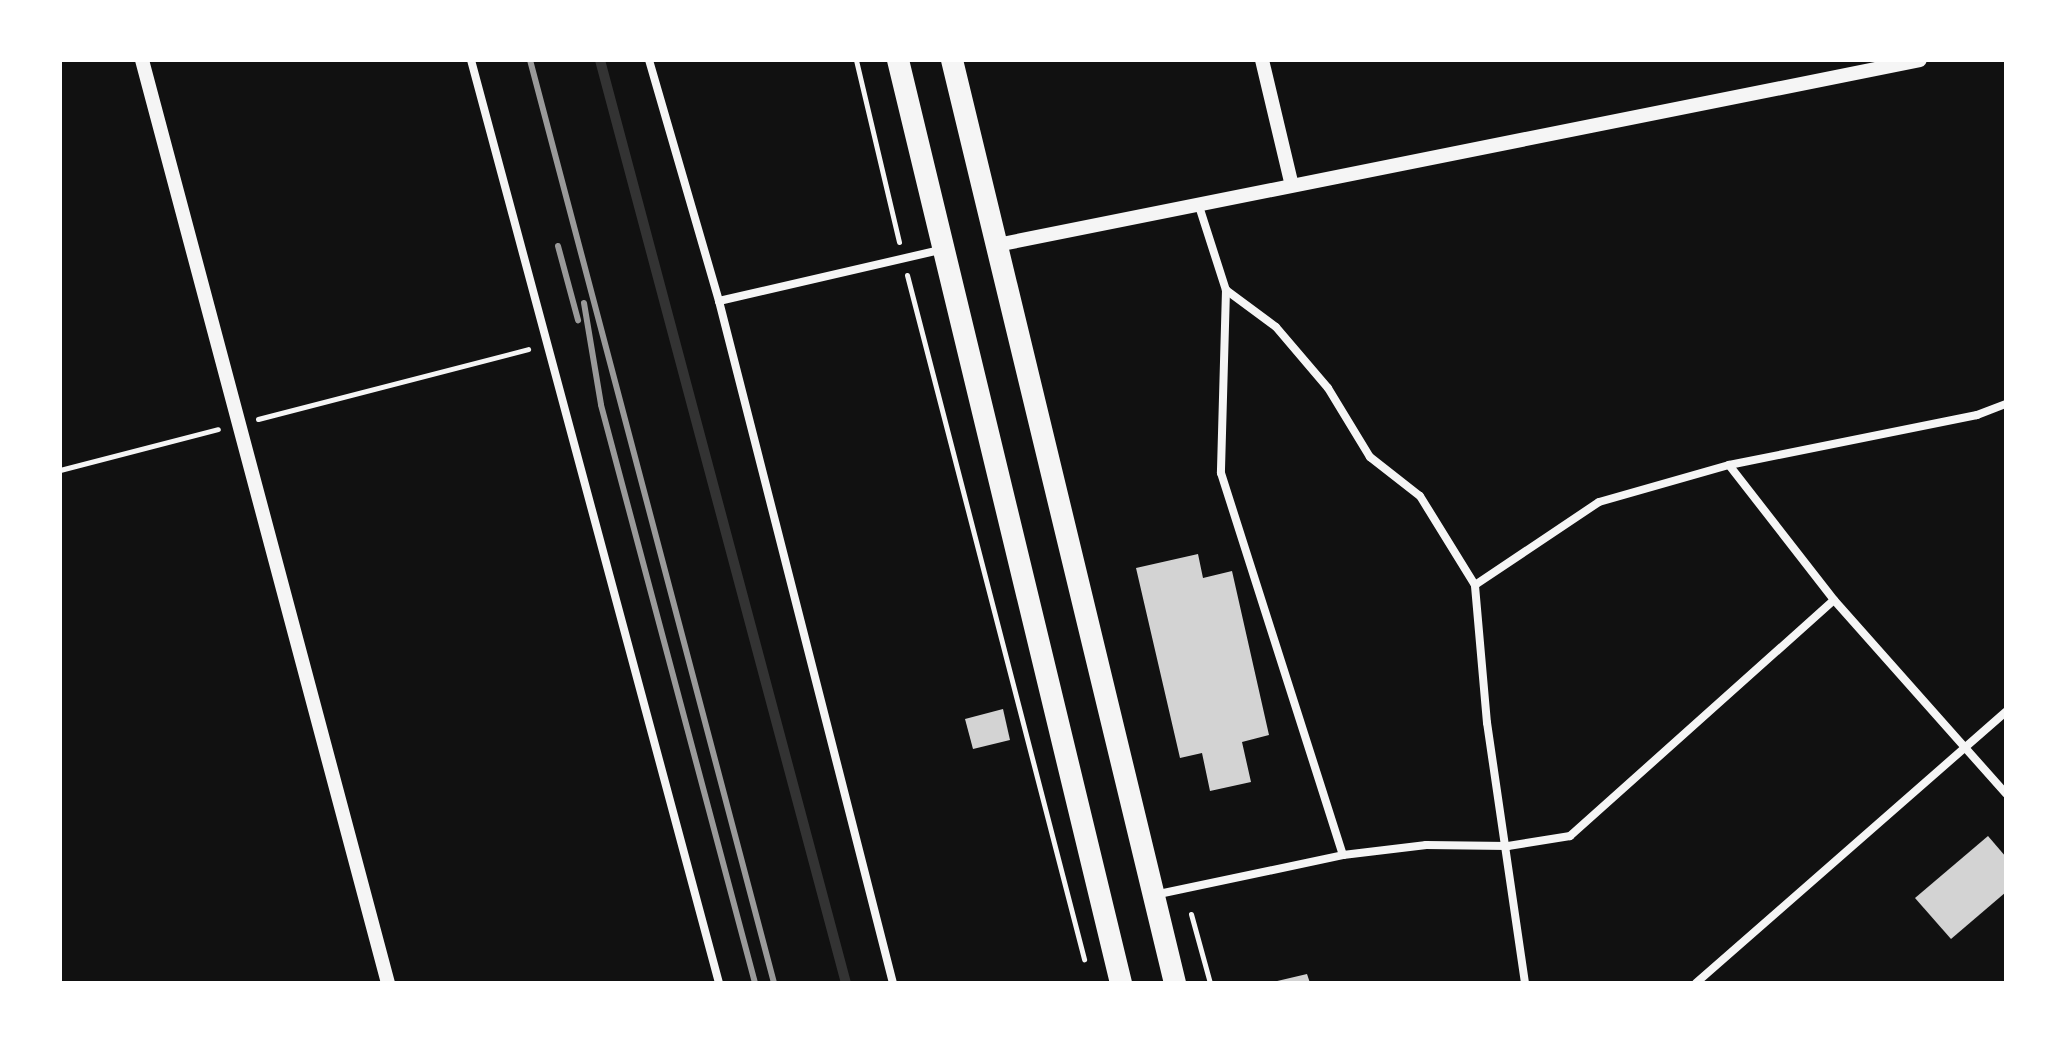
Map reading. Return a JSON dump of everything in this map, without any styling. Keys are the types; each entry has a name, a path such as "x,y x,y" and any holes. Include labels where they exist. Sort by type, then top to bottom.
{"highway":[{"path":"898,60 1121,983"},
{"path":"952,60 1175,983"}],"street":[{"path":"142,60 388,983"},
{"path":"471,60 719,983"},
{"path":"649,60 719,301 893,983"},
{"path":"1262,60 1291,182"},
{"path":"997,245 1291,182 1868,66 1920,60"},
{"path":"1197,202 1226,290 1221,473 1343,855"},
{"path":"719,301 943,249"},
{"path":"1226,290 1276,327 1328,388 1370,457 1420,496 1475,585 1487,723 1508,846 1525,983"},
{"path":"1475,585 1599,502 1729,465 1977,415 2006,404"},
{"path":"1729,465 1834,600 2006,794"},
{"path":"1154,895 1343,855 1426,845 1508,846 1570,836 1834,600"},
{"path":"1696,983 2006,712"}],"path":[{"path":"856,60 902,258 1086,968"},
{"path":"60,470 546,345"},
{"path":"1191,914 1210,983"}],"building":[{"path":"1198,554 1203,578 1232,571 1269,735 1242,742 1251,782 1210,791 1202,753 1180,758 1136,568"},
{"path":"1003,709 1010,740 973,749 965,719"},
{"path":"1988,836 2006,857 2006,892 1951,939 1915,898"},
{"path":"1307,974 1310,983 1273,983 1273,982"}],"waterway":[{"path":"600,60 846,983"}],"railway":[{"path":"530,60 774,983"},
{"path":"558,246 578,320"},
{"path":"584,303 601,405 755,983"}]}
